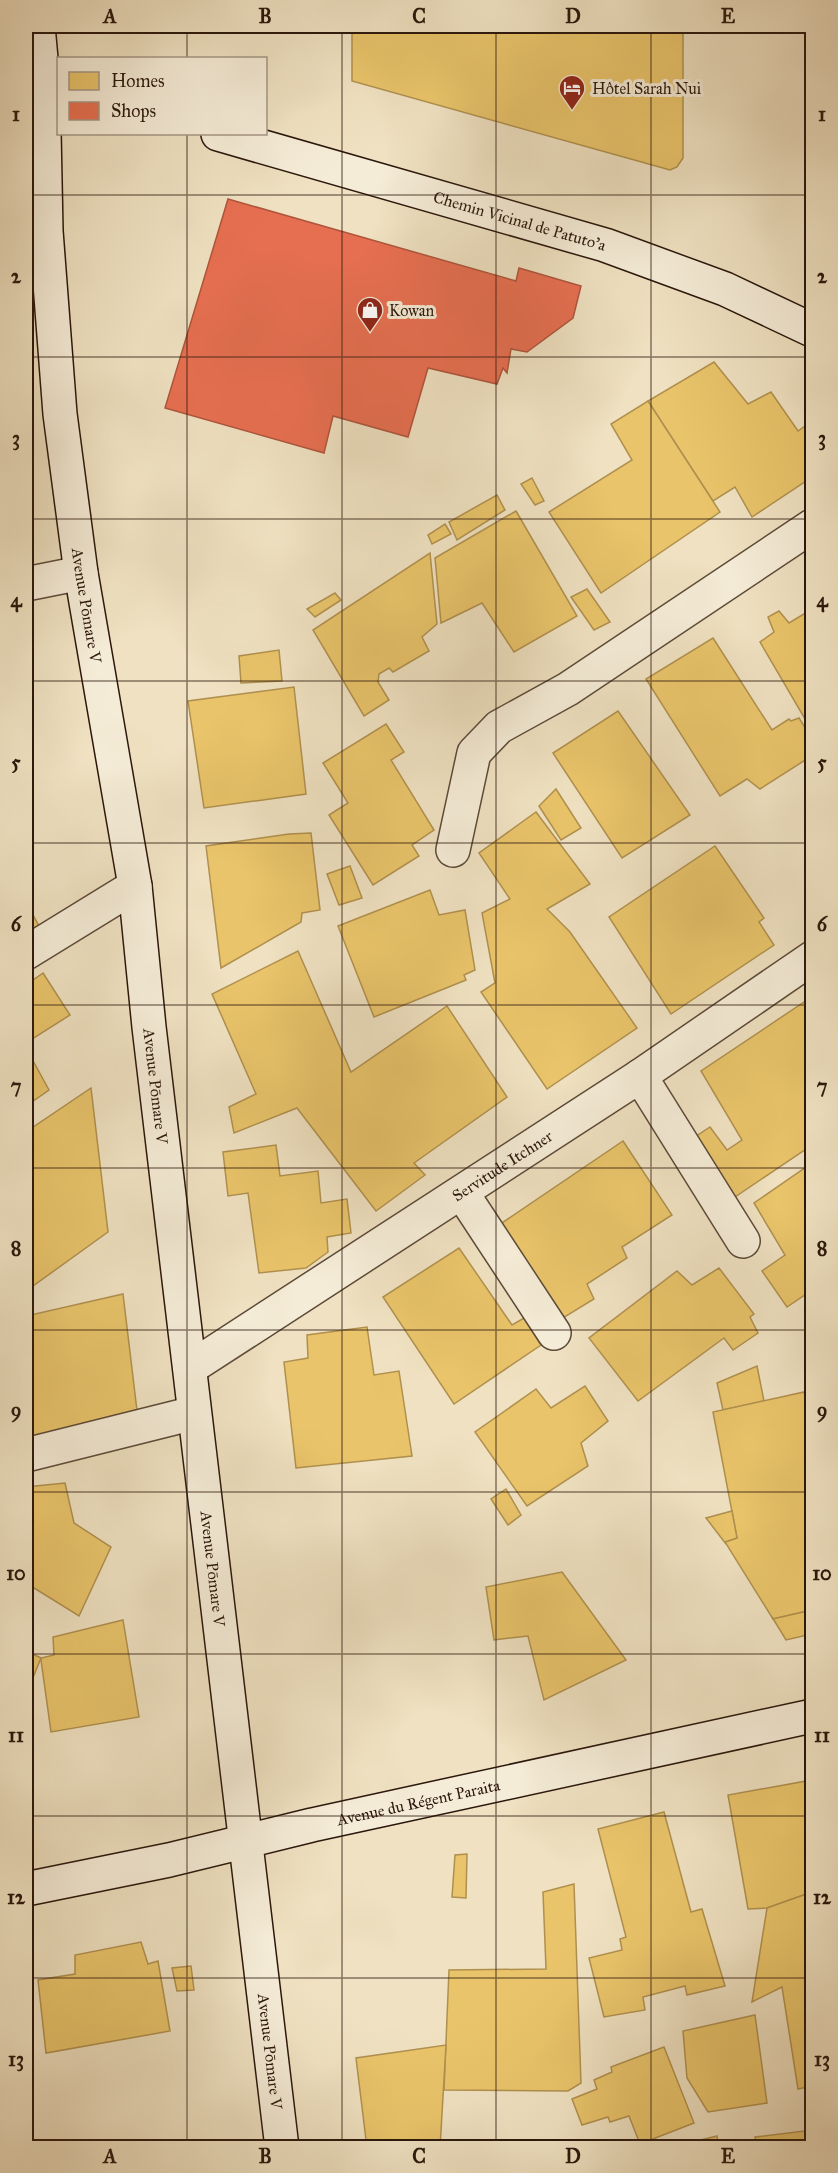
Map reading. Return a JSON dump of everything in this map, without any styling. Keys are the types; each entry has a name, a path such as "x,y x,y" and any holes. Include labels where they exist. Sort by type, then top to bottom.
{"main road":[{"name":"Avenue Pōmare V","path":"38,26 51,83 46,231 60,414 81,573 135,886 149,1027 282,2148"},
{"name":"Chemin Vicinal de Patuto'a","path":"222,135 605,245 725,290 813,330"},
{"path":"453,849 474,753 499,727 568,689 813,526"},
{"path":"26,584 81,573"},
{"path":"26,953 135,886"},
{"name":"Servitude Itchner","path":"190,1368 640,1076 813,958"},
{"path":"640,1076 743,1241"},
{"path":"462,1193 554,1333"},
{"path":"26,1455 195,1413"},
{"name":"Avenue du Régent Paraita","path":"26,1890 813,1716"}],"building: Homes":[{"name":"Hôtel Sarah Nui","path":"352,26 683,26 683,158 677,167 670,170 352,81"},
{"path":"714,362 748,404 771,392 798,431 812,421 812,477 752,517 735,487 713,501 648,401"},
{"path":"648,401 720,512 601,593 549,512 632,460 611,424"},
{"path":"532,478 544,501 535,505 521,484"},
{"path":"497,495 505,510 457,540 449,522"},
{"path":"516,511 577,616 514,652 482,603 441,623 435,558"},
{"path":"445,524 451,534 432,544 428,535"},
{"path":"430,553 437,624 422,637 429,651 393,672 389,668 379,674 378,682 389,700 364,716 313,630"},
{"path":"587,589 610,622 594,630 571,597"},
{"path":"335,593 341,600 315,617 307,609"},
{"path":"812,609 812,731 760,642 774,632 768,617 779,611 789,623"},
{"path":"713,638 772,730 789,719 791,721 799,718 811,737 805,748 810,757 760,789 747,779 720,796 646,679"},
{"path":"279,650 282,681 241,683 239,656"},
{"path":"294,687 306,794 204,808 188,701"},
{"path":"618,711 690,815 622,858 553,753"},
{"path":"386,724 404,752 391,760 434,830 412,845 419,856 373,885 329,815 348,803 323,763"},
{"path":"556,789 581,828 561,840 539,806"},
{"path":"536,812 590,884 547,909 570,932 637,1028 547,1089 481,992 495,983 482,913 510,899 479,853"},
{"path":"311,833 320,910 302,913 301,922 221,968 206,846"},
{"path":"715,846 764,918 759,922 774,945 671,1014 609,917"},
{"path":"350,866 362,898 339,905 327,874"},
{"path":"430,890 439,915 465,910 475,970 464,975 466,980 374,1017 338,926"},
{"path":"26,902 39,926 26,934"},
{"path":"298,951 351,1072 447,1006 507,1097 414,1163 425,1175 376,1211 297,1108 234,1133 229,1107 256,1094 212,994"},
{"path":"43,973 70,1015 26,1043 26,985"},
{"path":"807,1000 812,1009 812,1145 729,1201 689,1141 710,1127 727,1150 742,1140 701,1071"},
{"path":"26,1048 49,1090 26,1106"},
{"path":"91,1088 108,1232 26,1291 26,1132"},
{"path":"623,1141 672,1215 622,1247 627,1258 587,1284 594,1299 558,1321 496,1227"},
{"path":"276,1145 280,1176 318,1171 321,1203 347,1199 351,1233 327,1237 328,1252 306,1268 259,1273 248,1193 228,1196 223,1152"},
{"path":"812,1163 812,1290 787,1307 762,1271 785,1255 754,1203"},
{"path":"459,1248 512,1325 524,1318 541,1345 454,1404 383,1297"},
{"path":"719,1268 754,1314 750,1317 758,1333 733,1350 724,1338 638,1401 589,1338 677,1271 692,1285"},
{"path":"123,1294 138,1419 26,1447 26,1316"},
{"path":"367,1327 374,1375 399,1371 412,1456 296,1468 284,1362 308,1358 307,1335"},
{"path":"757,1366 764,1401 723,1410 717,1383"},
{"path":"585,1386 608,1421 581,1443 588,1466 527,1506 475,1432 536,1389 551,1408"},
{"path":"804,1392 812,1428 812,1610 773,1619 725,1542 737,1538 713,1412"},
{"path":"65,1483 74,1523 111,1547 79,1616 26,1583 26,1487"},
{"path":"506,1489 521,1515 508,1525 491,1499"},
{"path":"732,1511 737,1538 725,1542 726,1544 706,1518"},
{"path":"562,1572 626,1660 544,1700 528,1636 494,1640 486,1587"},
{"path":"812,1610 812,1634 786,1640 773,1619"},
{"path":"123,1620 139,1717 51,1732 41,1658 54,1655 53,1637"},
{"path":"26,1651 41,1658 26,1695"},
{"path":"812,1780 812,1892 767,1908 748,1909 728,1795"},
{"path":"664,1812 691,1912 702,1909 725,1986 687,1995 685,1986 643,1997 645,2010 604,2017 589,1958 622,1950 620,1939 626,1937 598,1829"},
{"path":"467,1854 466,1898 452,1897 455,1855"},
{"path":"574,1884 581,2083 568,2091 444,2090 449,1970 546,1969 543,1892"},
{"path":"812,1892 812,2086 798,2089 782,1987 752,2002 767,1908"},
{"path":"141,1942 148,1964 158,1961 170,2031 46,2053 38,1980 75,1974 75,1955"},
{"path":"191,1966 194,1990 177,1991 172,1968"},
{"path":"755,2015 767,2103 708,2112 687,2078 683,2031"},
{"path":"446,2045 440,2148 367,2148 356,2058"},
{"path":"664,2047 694,2123 640,2144 629,2116 610,2122 608,2117 582,2125 572,2099 597,2089 594,2080 612,2072 611,2067"},
{"path":"812,2130 812,2148 757,2148 755,2137"},
{"path":"717,2136 719,2148 668,2148"}],"building: Shops":[{"name":"Kowan","path":"228,199 516,281 519,268 581,286 573,318 527,352 511,349 507,373 503,368 497,384 428,368 408,437 333,416 324,453 165,408"}],"place":[{"name":"Hôtel Sarah Nui","path":"572,111"},
{"name":"Kowan","path":"370,333"}]}
